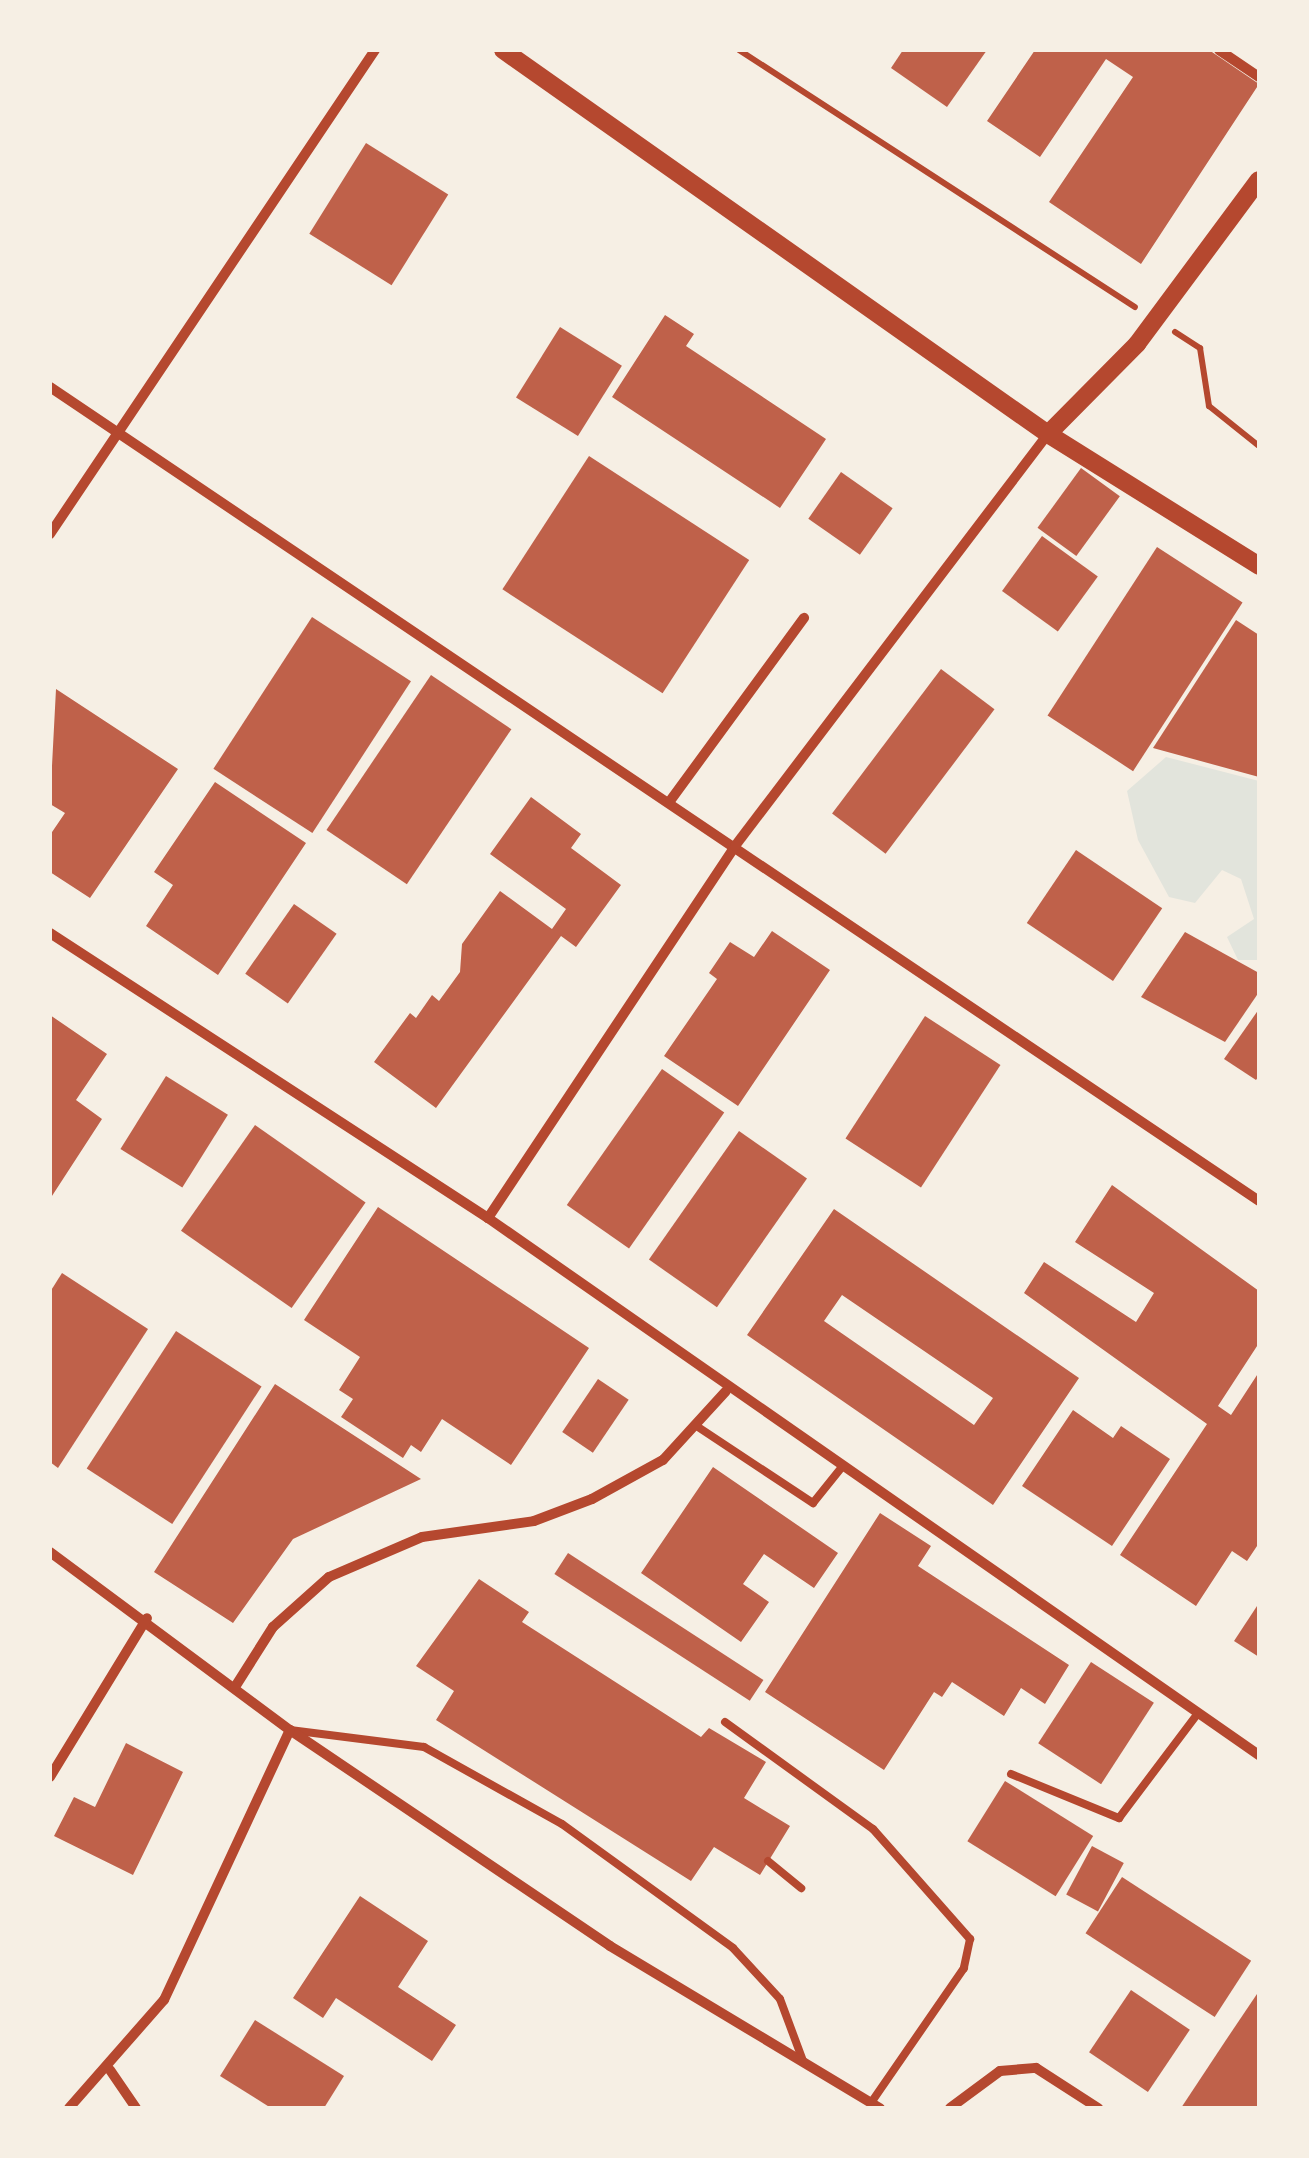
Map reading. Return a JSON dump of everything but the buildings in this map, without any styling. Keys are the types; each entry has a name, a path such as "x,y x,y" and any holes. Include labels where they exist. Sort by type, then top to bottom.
{"street":[{"path":"50,534 114,429 375,50"},
{"path":"503,50 1048,434 1259,566"},
{"path":"1219,50 1259,77"},
{"path":"488,1218 735,846 1048,434 1155,320 1259,180"},
{"path":"50,387 1259,1201"},
{"path":"670,801 804,618"},
{"path":"50,933 488,1218 726,1391 1259,1755"},
{"path":"236,1687 273,1627 330,1578 422,1537 534,1522 592,1499 664,1460 698,1427 726,1391"},
{"path":"50,1552 147,1618 290,1730 804,2064 875,2105"},
{"path":"50,1777 147,1618"},
{"path":"68,2108 110,2070 164,2000 290,1730"},
{"path":"950,2108 1000,2071 1036,2068 1098,2108"},
{"path":"110,2070 136,2108"}],"lane":[{"path":"698,1427 812,1502 841,1468"},
{"path":"1011,1774 1119,1818 1198,1713"},
{"path":"725,1722 873,1829 970,1940 964,1968 875,2105"},
{"path":"290,1730 424,1747 562,1824 733,1948 780,1998 804,2064"},
{"path":"768,1861 801,1888"}],"path":[{"path":"739,50 1200,348 1209,406 1259,446"}],"shaded area":[{"path":"1166,757 1259,781 1257,960 1238,960 1227,937 1254,919 1241,879 1222,870 1195,903 1169,897 1138,840 1127,791"}]}
